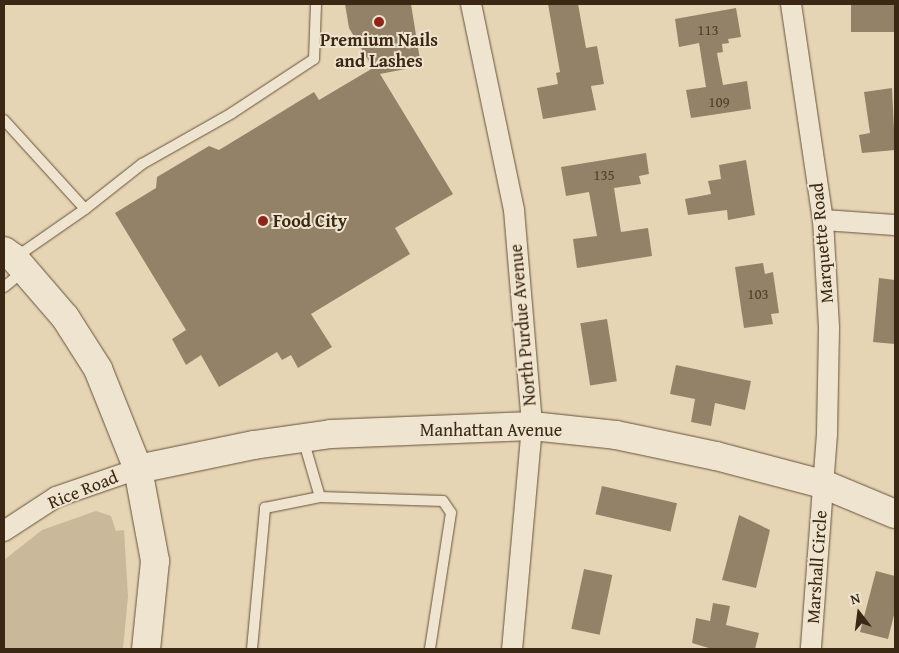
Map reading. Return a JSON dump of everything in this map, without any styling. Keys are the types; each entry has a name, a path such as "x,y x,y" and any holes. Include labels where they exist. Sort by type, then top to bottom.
{"street":[{"name":"North Purdue Avenue","path":"471,4 514,210 532,426 512,649"},
{"name":"Marquette Road","path":"791,4 823,220 829,343 823,484"},
{"path":"823,220 895,225"},
{"path":"12,266 65,317 98,369 138,469 155,561 146,649"},
{"name":"Manhattan Avenue","path":"138,469 303,438 410,430 532,426 616,435 716,456 823,484 895,514"},
{"name":"Rice Road","path":"4,532 56,497 138,469"},
{"name":"Marshall Circle","path":"811,649 823,484"}],"lane":[{"path":"12,266 142,164 314,59 316,4"},
{"path":"4,120 85,209"},
{"path":"303,438 320,497"},
{"path":"252,649 265,508 320,497 443,501 451,513 430,649"}],"shaded area":[{"path":"96,511 111,516 116,531 124,530 128,596 123,649 4,649 4,560 42,530"}],"building":[{"name":"Food City","path":"345,4 411,4 421,66 380,74 453,194 395,228 410,254 311,314 332,347 298,368 291,355 282,360 277,352 219,387 201,355 186,365 172,339 186,330 115,213 156,188 157,177 209,146 219,150 314,92 319,100 373,68 349,28"},
{"path":"548,4 578,4 586,48 597,46 604,84 591,86 596,110 543,119 537,88 558,84 556,73 560,72"},
{"path":"851,4 895,4 895,32 851,32"},
{"path":"736,8 741,37 728,39 729,43 722,44 723,52 717,53 723,85 747,81 751,109 691,118 686,90 706,87 699,43 679,47 675,19"},
{"path":"892,88 895,150 862,153 859,135 870,133 864,92"},
{"path":"646,153 649,174 639,176 641,184 614,188 621,232 648,228 652,256 577,268 573,239 597,236 589,192 566,196 561,167"},
{"path":"746,160 755,215 728,220 727,210 688,215 685,199 711,194 708,181 721,179 719,165"},
{"path":"763,263 765,274 773,272 779,313 771,314 773,324 744,328 735,267"},
{"path":"879,278 895,280 895,344 873,342"},
{"path":"607,319 617,381 590,385 580,323"},
{"path":"676,365 751,381 745,410 715,403 711,426 691,422 695,399 670,394"},
{"path":"602,486 677,503 671,532 595,514"},
{"path":"739,515 770,530 756,588 722,580"},
{"path":"584,569 612,575 600,635 571,629"},
{"path":"876,571 895,576 895,611 888,639 860,632"},
{"path":"713,603 730,606 726,625 759,633 755,649 712,649 692,643 696,618 710,621"}],"place":[{"name":"Premium Nails and Lashes","path":"379,22"},
{"name":"Food City","path":"263,221"}]}
